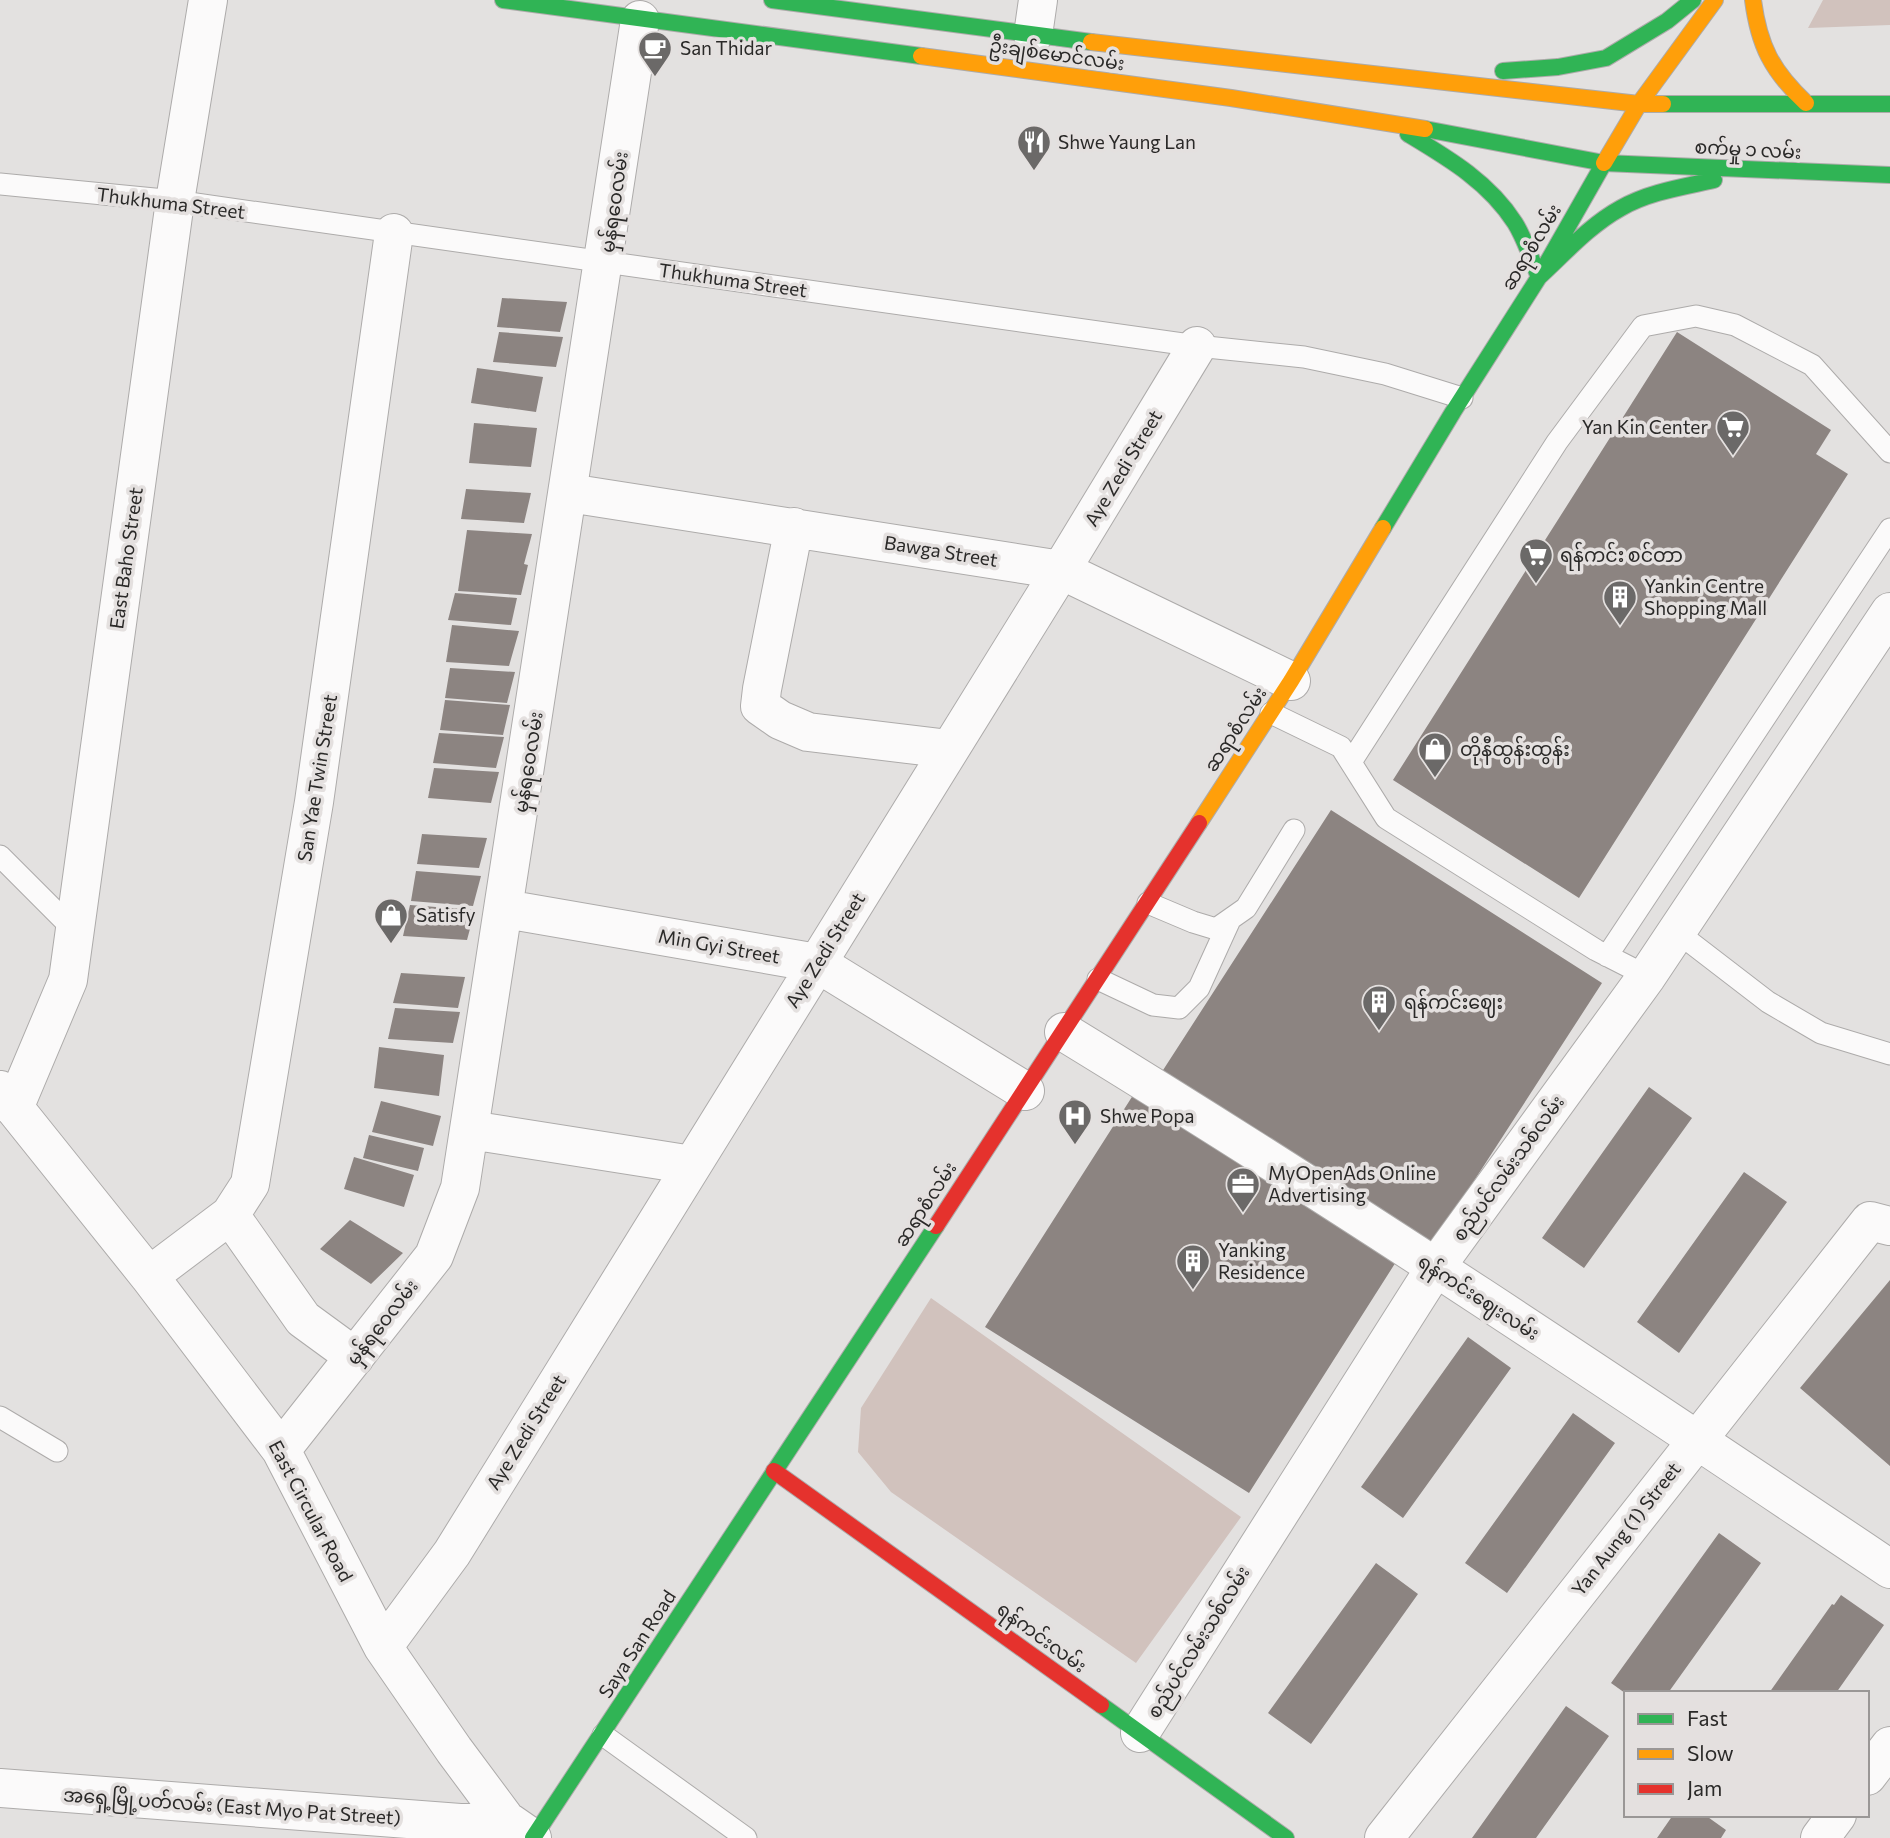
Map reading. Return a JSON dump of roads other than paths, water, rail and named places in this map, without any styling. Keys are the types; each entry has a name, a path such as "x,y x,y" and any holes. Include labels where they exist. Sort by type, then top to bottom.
{"main road":[{"name":"ဦးချစ်မောင်လမ်း","path":"503,0 1231,98 1388,122 1604,163"},
{"name":"ဦးချစ်မောင်လမ်း","path":"772,0 1036,17 1390,75 1639,104"},
{"path":"1390,75 1451,69 1502,71 1558,67 1606,58 1667,21 1693,0"},
{"name":"ဆရာစံလမ်း","path":"774,1471 1281,697 1462,398 1539,277 1639,104 1715,0"},
{"path":"1753,0 1756,31 1769,60 1784,84 1806,103"},
{"path":"1639,104 1890,104"},
{"path":"1388,122 1460,166 1493,193 1516,224 1539,277 1591,229 1624,206 1690,185 1741,176 1800,172"},
{"name":"စက်မှု ၁ လမ်း","path":"1604,163 1890,175"},
{"name":"ရန်ကင်းလမ်း","path":"774,1471 1286,1838"},
{"name":"Saya San Road","path":"524,1832 603,1735 774,1471"}],"street":[{"name":"East Baho Street","path":"7,1099 68,980 176,201 208,0"},
{"name":"မှန်ရဝေလမ်း","path":"281,1450 434,1256 460,1188 605,262 640,20"},
{"name":"San Yae Twin Street","path":"149,1276 230,1215 250,1184 308,843 394,233"},
{"name":"Aye Zedi Street","path":"383,1647 452,1553 1197,346"},
{"name":"Bawga Street","path":"569,493 1060,570 1281,697"},
{"path":"794,527 760,706 780,720 808,732 949,749"},
{"name":"စည်ပင်လမ်းသစ်လမ်း","path":"1140,1733 1435,1268 1647,976 1890,612"},
{"name":"Min Gyi Street","path":"505,909 817,963 1025,1091"},
{"name":"ရန်ကင်းဈေးလမ်း","path":"1064,1032 1153,1086 1435,1268 1890,1569"},
{"name":"East Circular Road","path":"7,1099 149,1276 281,1450 383,1647 453,1750 524,1832"},
{"path":"470,1130 692,1165"},
{"path":"230,1215 303,1319 355,1357"},
{"name":"Yan Aung (1) Street","path":"1384,1838 1696,1439 1880,1223"},
{"path":"1869,1773 1890,1746"},
{"name":"အရှေ့မြို့ပတ်လမ်း (East Myo Pat Street)","path":"0,1788 460,1823 524,1832"},
{"path":"1820,1838 1836,1817"}],"lane":[{"name":"Thukhuma Street","path":"0,184 176,201 1197,346 1304,357 1385,374 1462,398"},
{"path":"1351,762 1558,442 1643,326 1696,316 1735,325 1812,365 1890,452"},
{"path":"1607,956 1890,529"},
{"path":"1281,697 1341,747 1386,818 1607,956 1647,976"},
{"path":"1148,902 1216,929 1246,908 1294,830"},
{"path":"0,856 74,930"},
{"path":"1098,979 1153,1005 1179,1008 1199,988 1230,920"},
{"path":"1677,932 1768,1002 1821,1032 1890,1054"},
{"path":"0,1417 57,1451"},
{"path":"603,1735 746,1838"}],"place":[{"name":"San Thidar","path":"655,78"},
{"name":"Shwe Yaung Lan","path":"1034,172"},
{"name":"Yan Kin Center","path":"1733,457"},
{"name":"ရန်ကင်း စင်တာ","path":"1536,585"},
{"name":"Yankin Centre Shopping Mall","path":"1620,627"},
{"name":"တိုနီထွန်းထွန်း","path":"1435,779"},
{"name":"Satisfy","path":"391,945"},
{"name":"ရန်ကင်းဈေး","path":"1379,1032"},
{"name":"Shwe Popa","path":"1075,1146"},
{"name":"MyOpenAds Online Advertising","path":"1243,1214"},
{"name":"Yanking Residence","path":"1193,1291"}]}
